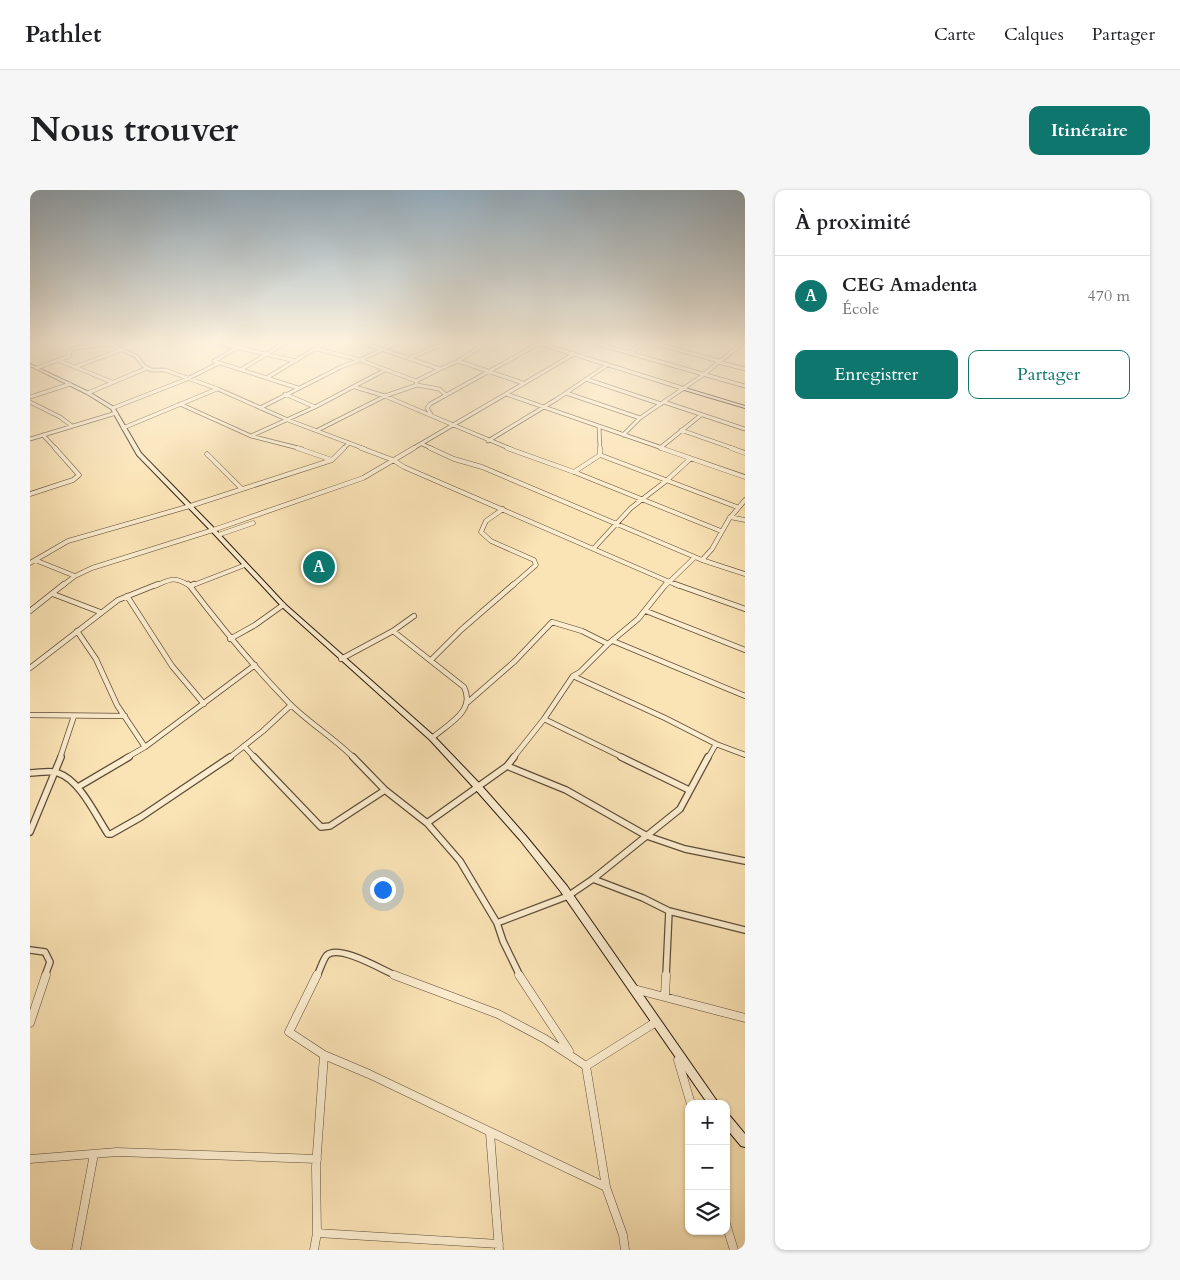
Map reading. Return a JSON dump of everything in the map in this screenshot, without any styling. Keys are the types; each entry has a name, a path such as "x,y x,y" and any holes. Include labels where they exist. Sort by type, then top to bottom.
{"street":[{"path":"30,397 50,390"},
{"path":"83,390 115,410 139,454 216,532 283,605 341,659 432,738 478,787 523,838 568,896 711,1100"},
{"path":"88,393 94,390"},
{"path":"30,439 115,410 160,390"},
{"path":"124,428 214,390"},
{"path":"221,390 288,420 394,460 404,467 594,548 668,582 745,609"},
{"path":"260,408 293,390"},
{"path":"251,436 348,390"},
{"path":"367,390 385,396 488,441 574,472 721,531"},
{"path":"318,430 398,390"},
{"path":"440,390 445,394"},
{"path":"432,416 428,406 452,390"},
{"path":"216,532 363,478 511,390"},
{"path":"488,441 570,390"},
{"path":"622,390 745,429"},
{"path":"623,435 640,418 679,390"},
{"path":"690,390 745,407"},
{"path":"566,393 640,418"},
{"path":"285,394 315,407"},
{"path":"506,394 745,477"},
{"path":"30,402 60,416 72,426"},
{"path":"180,404 251,436 304,450 332,460"},
{"path":"660,448 700,415"},
{"path":"599,427 600,455"},
{"path":"681,430 745,453"},
{"path":"30,494 73,480 79,476 43,435"},
{"path":"30,563 56,546 68,541 190,506 332,460 349,443"},
{"path":"422,444 454,459 482,467 694,558 745,574"},
{"path":"207,454 241,488"},
{"path":"574,472 600,455"},
{"path":"600,455 737,507"},
{"path":"594,548 632,508 690,459"},
{"path":"702,560 712,552 721,531 737,507 745,500"},
{"path":"430,660 461,630 536,565 534,560 491,541 481,532 488,519 503,509"},
{"path":"730,517 745,520"},
{"path":"30,612 75,576 112,561 253,523"},
{"path":"426,823 507,766 573,676 646,610 668,582 694,558"},
{"path":"35,560 75,576"},
{"path":"190,586 245,565"},
{"path":"30,668 100,612 118,600 172,579 184,580 230,639 291,705 340,744 385,790 426,823 470,875 497,923 503,942 523,982 570,1054"},
{"path":"54,594 100,612"},
{"path":"127,596 186,686 204,704"},
{"path":"230,639 255,625 283,605"},
{"path":"646,610 745,650"},
{"path":"341,659 393,631 414,616"},
{"path":"432,738 458,716 468,702 515,661 552,622 611,643 745,696"},
{"path":"77,631 96,659 117,705 145,747"},
{"path":"393,631 464,687 468,702"},
{"path":"78,787 145,747 255,665"},
{"path":"573,676 665,718 716,744 745,755"},
{"path":"30,773 56,772 68,778 78,787 108,834 111,834 229,758 263,731 291,705"},
{"path":"30,716 125,716"},
{"path":"30,832 56,772 74,716"},
{"path":"544,718 689,790"},
{"path":"497,923 568,896 593,879 647,836 680,809 716,744"},
{"path":"244,746 321,827 330,826 385,790"},
{"path":"507,766 566,790 647,836 685,849 745,862"},
{"path":"593,879 643,898 669,911 745,930"},
{"path":"664,996 669,911"},
{"path":"30,950 45,952 50,962 30,1022"},
{"path":"606,1187 369,1074 324,1055 288,1032 327,955 333,952 356,956 387,972 498,1014 570,1054 586,1066 606,1187 623,1235 625,1250"},
{"path":"632,988 745,1018"},
{"path":"586,1066 656,1022"},
{"path":"314,1250 317,1159 324,1055"},
{"path":"681,1056 678,1060 690,1100"},
{"path":"730,1125 745,1142"},
{"path":"316,1233 499,1247 490,1132"},
{"path":"30,1159 117,1152 317,1159"},
{"path":"76,1250 94,1154"},
{"path":"729,1235 734,1250"}],"place":[{"name":"CEG Amadenta","path":"319,567"}]}
